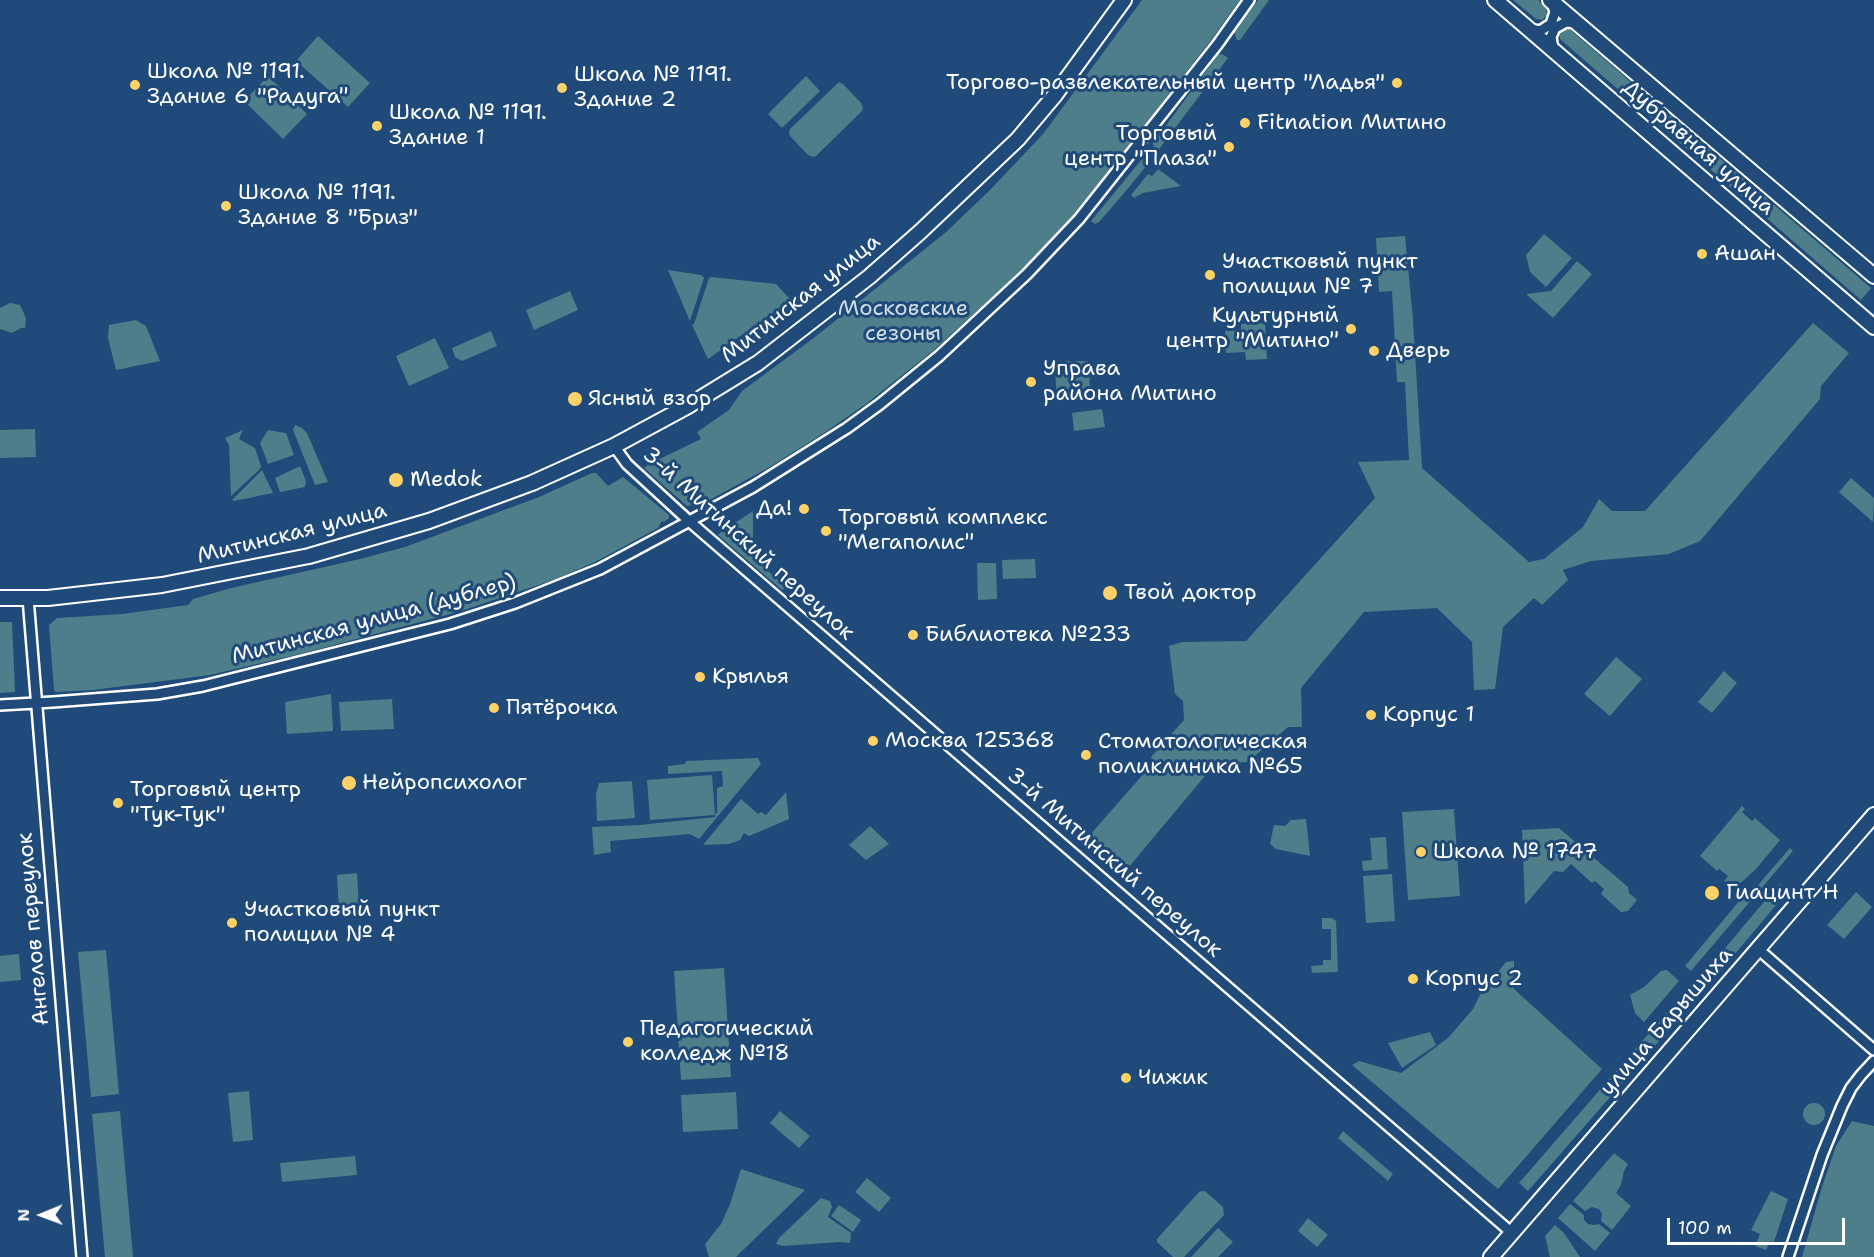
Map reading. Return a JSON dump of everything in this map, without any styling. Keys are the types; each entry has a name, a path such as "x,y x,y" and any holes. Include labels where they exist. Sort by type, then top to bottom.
{"main road":[{"name":"Митинская улица","path":"0,598 108,592 162,585 309,556 429,521 532,483 614,446 688,406 758,363 889,260 1018,139 1055,95 1124,0"},
{"name":"Дубравная улица","path":"1495,0 1874,327"},
{"name":"Дубравная улица","path":"1550,0 1874,276"},
{"name":"улица Барышиха","path":"1491,1257 1874,815"}],"street":[{"name":"Митинская улица (дублер)","path":"0,705 157,694 203,686 450,624 515,603 600,569 753,487 847,428 897,390 957,340 1027,274 1074,225 1211,53 1249,0"},
{"path":"1525,27 1540,31 1551,24 1555,9 1550,0"},
{"path":"1559,56 1551,43 1551,36 1555,28 1569,21 1581,26"},
{"name":"3-й Митинский переулок","path":"614,446 627,464 689,521 1512,1233"},
{"name":"Ангелов переулок","path":"28,598 82,1257"},
{"path":"1758,949 1874,1050"},
{"path":"1788,1257 1818,1166 1842,1106 1851,1088 1874,1061"}],"green space":[{"name":"Московские сезоны","path":"1142,0 1240,0 1072,219 1023,269 934,350 866,404 768,468 704,503 687,506 644,468 701,439 697,432 729,410 742,391 815,337 945,233 1043,134"},
{"path":"1258,0 1269,0 1240,40 1237,40 1234,32"},
{"path":"1513,0 1538,0 1546,8 1547,15 1542,20 1536,19"},
{"path":"1567,27 1871,288 1861,300 1560,39 1559,31"},
{"path":"318,36 370,83 348,107 296,61"},
{"path":"1222,54 1228,58 1157,152 1154,150 1153,143 1218,55"},
{"path":"268,76 307,114 283,139 244,101"},
{"path":"806,76 820,91 782,128 768,114"},
{"path":"839,82 861,103 862,111 813,157 808,155 791,137 790,129"},
{"path":"1142,159 1148,162 1147,165 1125,192 1099,222 1095,224 1091,221"},
{"path":"1158,169 1181,186 1143,193 1134,198 1131,195 1148,174 1152,176"},
{"path":"1544,234 1572,258 1546,287 1530,272 1526,255"},
{"path":"1405,236 1413,320 1422,468 1529,562 1544,559 1583,527 1599,499 1612,511 1645,511 1813,323 1849,353 1821,386 1820,399 1700,541 1669,554 1591,561 1563,570 1568,580 1542,605 1534,598 1503,627 1495,689 1474,690 1472,642 1437,608 1364,612 1301,688 1302,727 1288,727 1248,762 1215,764 1128,868 1089,836 1153,763 1151,757 1184,720 1183,701 1175,694 1169,646 1182,642 1246,641 1375,498 1358,462 1409,460 1405,382 1397,382 1392,291 1379,292 1376,238"},
{"path":"1577,261 1592,274 1553,318 1526,294 1551,291"},
{"path":"668,270 701,275 704,278 690,321"},
{"path":"709,278 776,284 791,300 708,359 692,325"},
{"path":"570,291 578,310 534,330 526,310"},
{"path":"10,303 20,305 26,318 25,328 12,333 0,329 0,308"},
{"path":"136,320 146,326 160,361 116,370 108,338 109,325"},
{"path":"1265,323 1267,359 1246,360 1245,352 1226,353 1225,331 1241,330 1241,324"},
{"path":"491,331 497,346 462,361 455,357 452,348"},
{"path":"435,338 449,368 409,386 396,356"},
{"path":"1063,361 1089,361 1090,396 1057,403 1055,369"},
{"path":"1102,409 1105,427 1074,431 1072,413"},
{"path":"295,425 307,433 328,482 315,485 293,430"},
{"path":"35,429 36,457 0,458 0,430"},
{"path":"243,430 239,439 255,448 261,466 231,496 229,445 225,438"},
{"path":"268,430 286,433 294,455 268,464 260,443"},
{"path":"300,466 306,481 305,487 280,492 275,478"},
{"path":"262,470 273,493 232,500"},
{"path":"596,473 608,486 623,477 669,515 669,518 662,521 658,528 595,562 556,579 461,611 308,652 210,675 93,690 56,692 54,690 49,625 57,618 122,614 188,605 193,599 231,588 405,547 539,497"},
{"path":"1851,478 1874,498 1873,522 1839,492"},
{"path":"753,511 753,549 729,527"},
{"path":"722,531 786,587 782,590 718,535"},
{"path":"1035,559 1036,578 1003,579 1002,560"},
{"path":"977,563 996,563 997,599 978,600"},
{"path":"0,622 12,622 15,692 0,693"},
{"path":"1616,657 1642,679 1610,716 1584,694"},
{"path":"1724,671 1737,683 1712,713 1698,702"},
{"path":"331,694 333,731 287,734 285,702"},
{"path":"392,699 394,729 341,731 339,702"},
{"path":"758,758 761,764 699,839 690,834 610,841 611,852 594,855 592,827 640,825 715,817 717,788 723,786 722,771 668,774 668,766 685,764 686,761"},
{"path":"712,775 715,815 650,820 647,780"},
{"path":"632,781 635,818 597,821 596,794 599,783"},
{"path":"786,792 789,819 749,836 744,833 740,840 729,844 703,845 741,799 758,814 761,812 766,815"},
{"path":"1742,806 1745,809 1742,812 1752,821 1755,818 1780,840 1756,869 1734,889 1724,881 1728,876 1719,869 1717,871 1700,856"},
{"path":"1454,809 1460,896 1408,900 1402,812"},
{"path":"1306,819 1310,856 1276,849 1270,844 1274,825 1285,826 1291,820"},
{"path":"870,826 889,844 866,860 849,845"},
{"path":"1559,828 1628,887 1629,893 1637,900 1628,911 1621,912 1601,894 1604,889 1595,881 1592,883 1571,864 1563,872 1554,871 1525,905 1522,830"},
{"path":"1386,837 1388,869 1363,871 1362,861 1372,860 1370,838"},
{"path":"1790,848 1793,851 1691,971 1685,966 1740,900 1758,885"},
{"path":"357,873 359,906 351,907 351,910 339,911 337,875"},
{"path":"1392,874 1395,921 1366,923 1363,876"},
{"path":"1779,884 1788,891 1713,980 1710,982 1699,979"},
{"path":"1856,892 1872,907 1844,939 1827,925"},
{"path":"1322,918 1332,918 1336,921 1338,971 1312,973 1311,966 1323,965 1323,960 1331,960 1331,929 1322,929"},
{"path":"106,950 119,1094 91,1097 78,952"},
{"path":"19,954 21,980 0,982 0,956"},
{"path":"1514,961 1514,989 1602,1069 1498,1189 1352,1065 1359,1061 1401,1073 1448,1038 1473,1009 1487,980 1491,980 1506,962"},
{"path":"724,968 731,1077 681,1080 674,971"},
{"path":"1667,970 1679,981 1644,1022 1635,1013 1630,995 1644,987 1661,971"},
{"path":"1689,987 1696,996 1694,1001 1528,1191 1519,1183"},
{"path":"1430,1032 1436,1045 1402,1068 1388,1043"},
{"path":"249,1091 253,1140 233,1142 228,1093"},
{"path":"736,1092 738,1129 683,1132 681,1095"},
{"path":"1814,1103 1822,1106 1825,1114 1822,1122 1814,1125 1806,1122 1803,1114 1806,1106"},
{"path":"120,1111 133,1257 105,1257 92,1114"},
{"path":"780,1111 810,1136 799,1148 770,1123"},
{"path":"1852,1121 1874,1126 1874,1257 1802,1257 1836,1146"},
{"path":"1343,1131 1393,1174 1388,1181 1338,1138"},
{"path":"1614,1153 1628,1164 1616,1193 1631,1206 1612,1230 1601,1221 1602,1214 1599,1209 1592,1207 1585,1211 1573,1201"},
{"path":"355,1156 357,1175 282,1182 280,1163"},
{"path":"741,1169 805,1190 736,1257 709,1257 705,1244 721,1224"},
{"path":"867,1178 891,1198 879,1212 855,1192"},
{"path":"1203,1191 1223,1207 1224,1215 1184,1257 1173,1257 1157,1242 1157,1239 1199,1192"},
{"path":"1771,1191 1788,1199 1774,1242 1770,1241 1766,1250 1755,1246 1760,1234 1751,1230"},
{"path":"821,1198 830,1201 832,1207 828,1217 851,1233 850,1243 783,1246 776,1244 779,1238"},
{"path":"1570,1204 1584,1215 1584,1220 1588,1224 1599,1224 1610,1233 1595,1251 1558,1218"},
{"path":"839,1205 861,1220 853,1232 831,1216"},
{"path":"1308,1218 1328,1235 1317,1247 1298,1231"},
{"path":"1555,1225 1564,1233 1580,1257 1550,1257 1545,1236"},
{"path":"1218,1228 1233,1242 1218,1257 1191,1257"}],"place":[{"name":"Торгово-развлекательный центр \"Ладья\"","path":"1397,83"},
{"name":"Школа № 1191. Здание 6 \"Радуга\"","path":"135,85"},
{"name":"Школа № 1191. Здание 2","path":"562,88"},
{"name":"Fitnation Митино","path":"1245,123"},
{"name":"Школа № 1191. Здание 1","path":"377,126"},
{"name":"Торговый центр \"Плаза\"","path":"1229,147"},
{"name":"Школа № 1191. Здание 8 \"Бриз\"","path":"226,206"},
{"name":"Ашан","path":"1702,254"},
{"name":"Участковый пункт полиции № 7","path":"1210,275"},
{"name":"Культурный центр \"Митино\"","path":"1351,329"},
{"name":"Дверь","path":"1374,351"},
{"name":"Управа района Митино","path":"1031,382"},
{"name":"Ясный взор","path":"575,399"},
{"name":"Medok","path":"396,480"},
{"name":"Да!","path":"804,509"},
{"name":"Торговый комплекс \"Мегаполис\"","path":"826,531"},
{"name":"Твой доктор","path":"1110,593"},
{"name":"Библиотека №233","path":"913,635"},
{"name":"Крылья","path":"700,677"},
{"name":"Пятёрочка","path":"494,708"},
{"name":"Корпус 1","path":"1371,715"},
{"name":"Москва 125368","path":"873,741"},
{"name":"Стоматологическая поликлиника №65","path":"1086,755"},
{"name":"Нейропсихолог","path":"349,783"},
{"name":"Торговый центр \"Тук-Тук\"","path":"118,803"},
{"name":"Школа № 1747","path":"1421,852"},
{"name":"Гиацинт Н","path":"1712,893"},
{"name":"Участковый пункт полиции № 4","path":"232,923"},
{"name":"Корпус 2","path":"1413,979"},
{"name":"Педагогический колледж №18","path":"628,1042"},
{"name":"Чижик","path":"1126,1078"}]}
